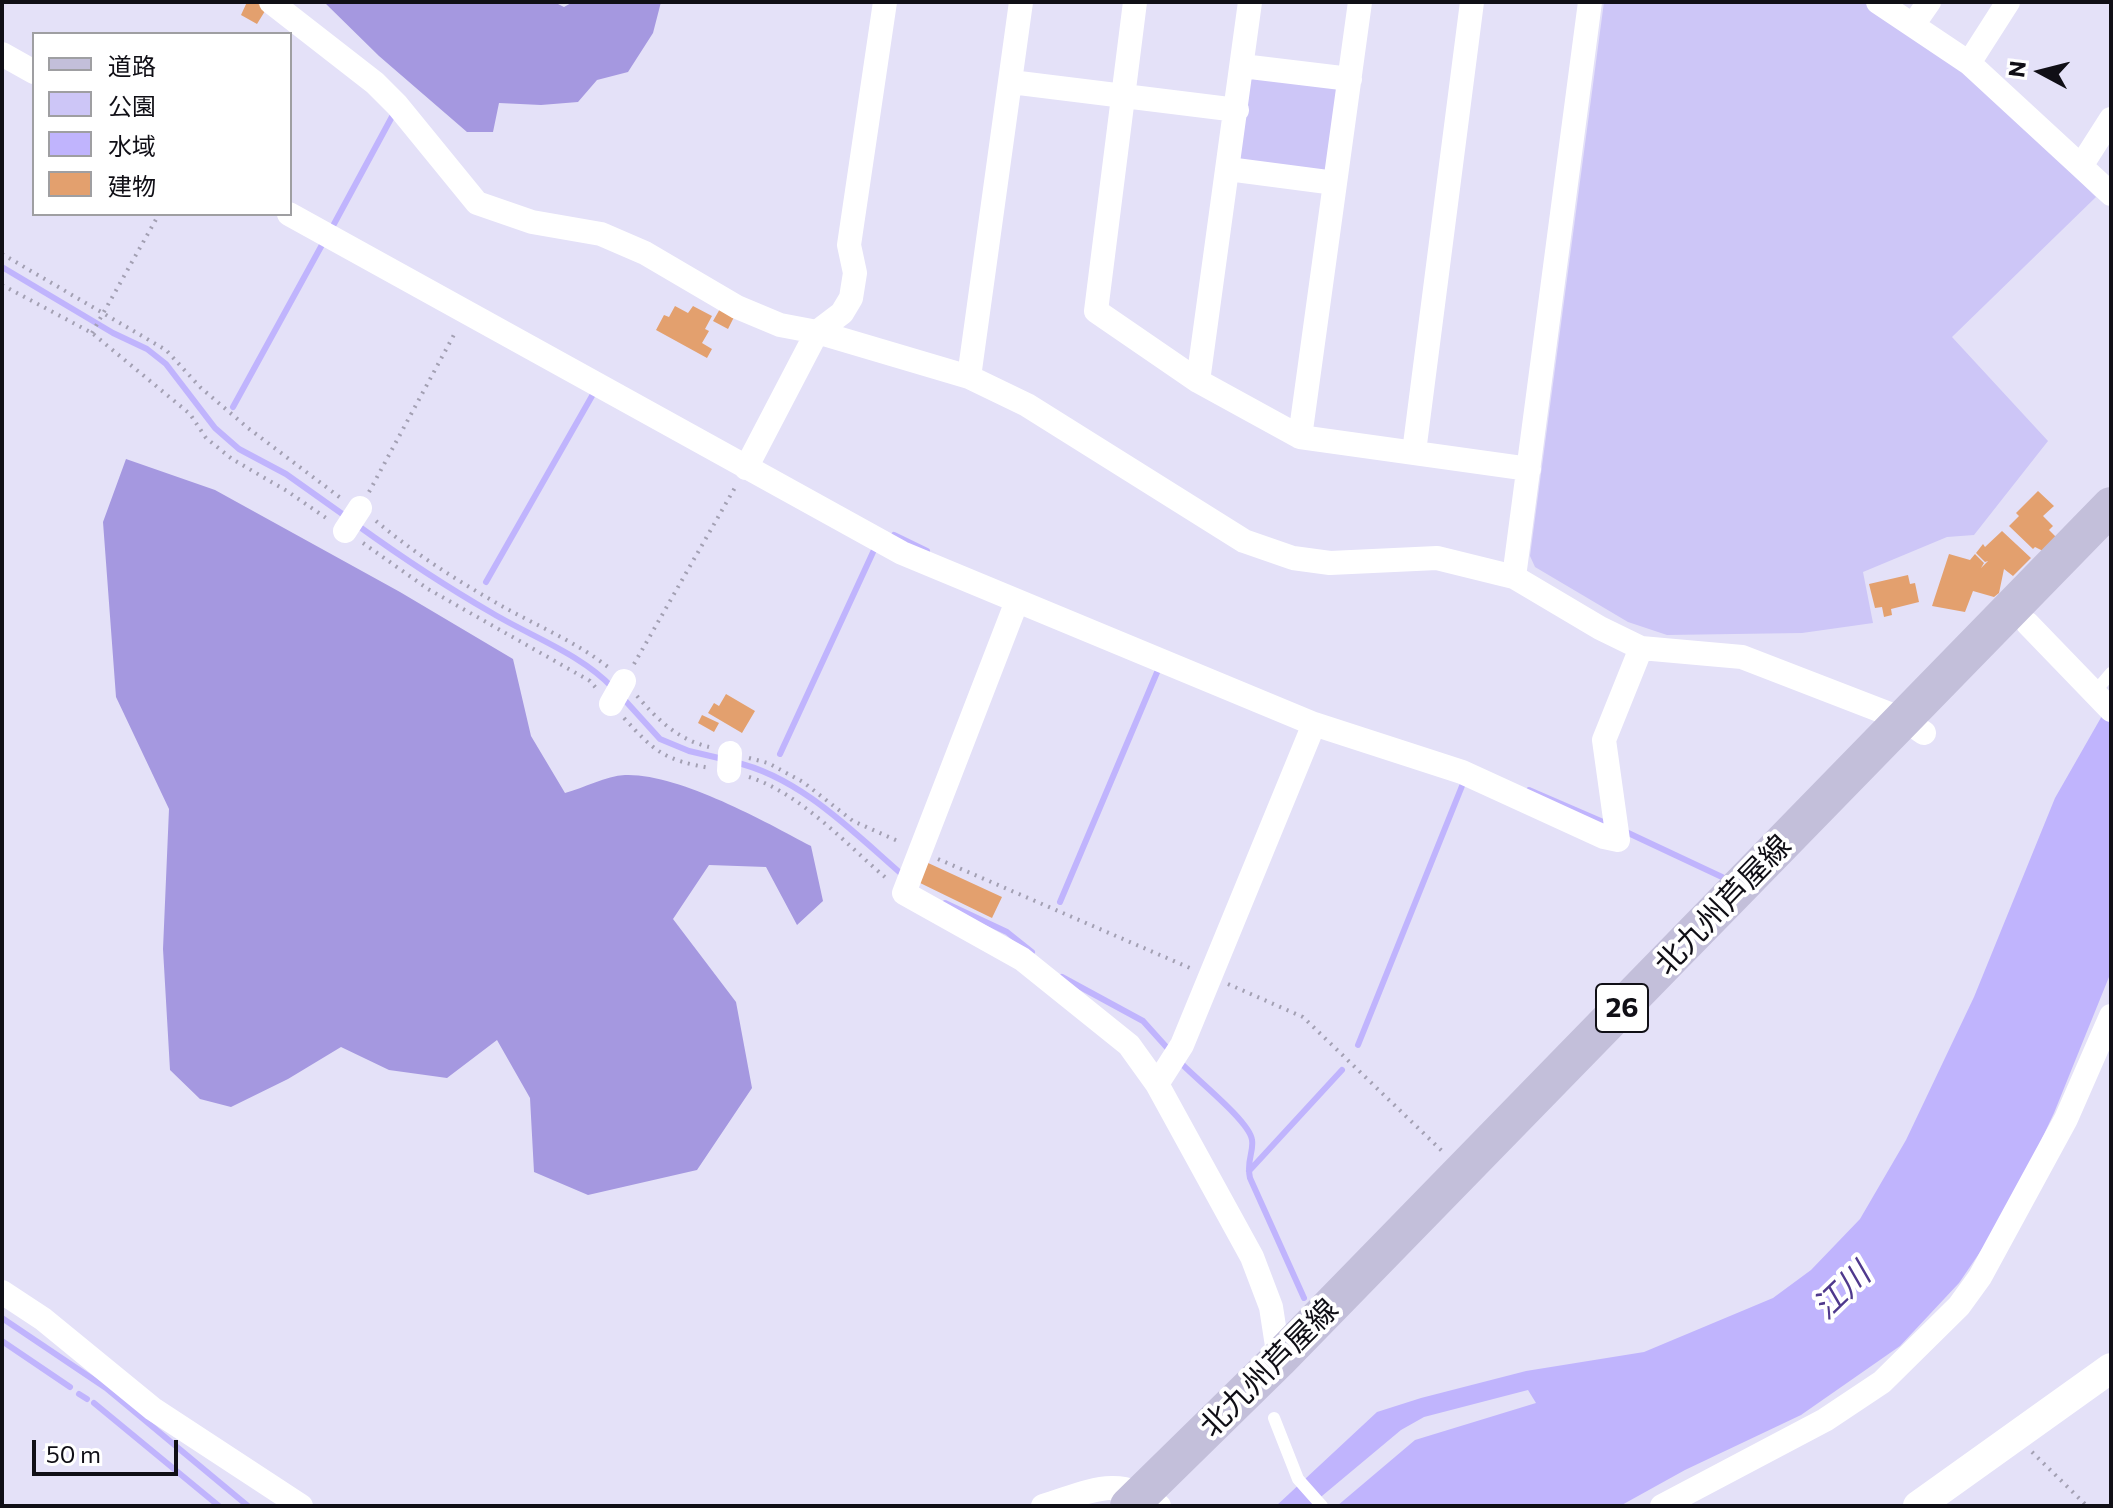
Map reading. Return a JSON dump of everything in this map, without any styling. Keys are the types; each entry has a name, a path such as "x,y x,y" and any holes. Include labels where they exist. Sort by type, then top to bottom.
{"main road":[{"name":"北九州芦屋線","path":"1148,1503 1914,726 2111,506"},
{"name":"北九州芦屋線","path":"1148,1503 1279,1359 1914,726 2028,624 2111,539"}],"street":[{"path":"271,2 375,83 397,105 477,203 532,222 601,234 645,253 737,307 780,325 817,332 969,377 1027,405 1244,541 1293,558 1330,563 1437,558 1514,577 1600,628 1641,648 1742,657 1914,726"},
{"path":"746,468 817,332 842,313 851,298 855,273 849,245 885,2"},
{"path":"969,377 1021,2"},
{"path":"1135,2 1096,311 1198,381 1300,437 1529,469"},
{"path":"1198,381 1250,2"},
{"path":"1300,437 1360,2"},
{"path":"1414,452 1472,2"},
{"path":"1514,577 1590,2"},
{"path":"1878,2 1969,63 2111,194"},
{"path":"1913,25 1929,2"},
{"path":"1969,63 2008,2"},
{"path":"2,54 32,71"},
{"path":"1242,66 1350,79"},
{"path":"1011,82 1237,110"},
{"path":"2081,166 2111,119"},
{"path":"1228,169 1335,183"},
{"path":"292,216 902,553 1314,724 1462,772 1604,837 1618,840 1613,794 1605,767 1604,740 1641,648"},
{"path":"345,531 360,508"},
{"path":"1017,601 904,893 1022,959 1129,1045 1157,1084 1252,1257 1271,1307 1279,1359"},
{"path":"2028,624 2101,700"},
{"path":"611,704 624,681"},
{"path":"1157,1084 1182,1045 1314,724"},
{"path":"1662,1506 1814,1426 1882,1382 1959,1306 1980,1277 2066,1119 2111,1016"},
{"path":"2,1292 43,1319 153,1409 301,1506"},
{"path":"1918,1506 2111,1368"},
{"path":"1043,1506 1108,1486 1148,1503"}],"lane":[{"path":"2101,700 2111,673"},
{"path":"1274,1418 1298,1479 1322,1506"}],"path":[{"path":"2,285 92,333 158,216"},
{"path":"2,254 166,350 201,388 248,428 348,503 360,508 409,549 499,605 577,647 624,681 661,723 795,800 904,893"},
{"path":"360,508 466,312"},
{"path":"624,681 746,468"},
{"path":"611,704 649,746 678,762 768,763 803,782 853,821 1303,1017 1450,1158"},
{"path":"2016,1436 2087,1506"}],"green space":[{"path":"1604,2 1864,2 1966,70 2096,197 1952,337 2048,441 1974,535 1947,537 1863,572 1873,623 1802,633 1667,635 1628,622 1535,567 1530,556"},
{"path":"1248,72 1340,84 1329,177 1235,164"}],"shaded area":[{"path":"324,2 554,2 564,7 573,2 661,2 653,33 628,72 597,80 578,102 541,105 499,103 493,132 467,132 379,56"},
{"path":"126,459 215,490 400,592 513,659 531,736 565,793 618,776 646,776 720,800 811,846 823,901 797,925 766,867 709,865 673,919 736,1002 752,1088 697,1170 588,1195 534,1172 530,1098 497,1040 447,1078 389,1070 341,1047 288,1079 231,1107 200,1099 170,1070 163,949 169,809 116,697 103,522"}],"water":[{"name":"江川","path":"2111,700 2111,972 2054,1113 2008,1211 1959,1283 1900,1346 1801,1415 1685,1470 1620,1506 1337,1506 1415,1440 1536,1403 1528,1390 1424,1417 1401,1430 1310,1506 1276,1506 1377,1412 1526,1371 1644,1352 1773,1298 1811,1270 1860,1219 1906,1140 1974,997 2055,798"}],"building":[{"path":"247,2 263,5 261,9 265,11 257,24 241,15"},
{"path":"675,306 688,313 693,306 712,316 702,343 712,349 707,358 656,330 664,315 669,317"},
{"path":"721,307 735,315 728,329 713,321"},
{"path":"2038,491 2054,506 2043,516 2053,526 2049,530 2057,538 2043,551 2033,549 2009,526 2019,516 2016,513"},
{"path":"2002,531 2031,558 2013,576 2004,569 1999,593 1994,597 1973,591 1965,612 1932,606 1949,554 1970,560 1975,554 1984,563 1981,568 1988,561 1985,562 1976,553"},
{"path":"1908,575 1910,584 1915,583 1919,602 1891,609 1892,615 1884,617 1882,607 1875,608 1869,584"},
{"path":"726,694 755,711 742,733 708,713 714,703 719,706"},
{"path":"702,715 719,723 714,732 698,723"},
{"path":"926,862 1002,897 992,918 916,881"}],"waterway":[{"path":"334,224 394,113"},
{"path":"233,407 323,243"},
{"path":"2,267 113,333 147,349 166,364 215,428 239,449 286,474 348,518"},
{"path":"486,582 592,396"},
{"path":"357,525 457,592 586,665 613,688"},
{"path":"894,535 927,551"},
{"path":"780,754 874,550"},
{"path":"1060,902 1158,670"},
{"path":"621,696 660,739 689,751 723,759"},
{"path":"734,762 759,769 804,794 847,826 905,877"},
{"path":"1358,1045 1462,786"},
{"path":"1529,790 1610,825"},
{"path":"1624,831 1722,877"},
{"path":"945,903 1007,932 1032,952"},
{"path":"1062,977 1143,1021 1170,1051"},
{"path":"1178,1060 1249,1132 1252,1140 1250,1178 1304,1298"},
{"path":"1249,1171 1342,1070"},
{"path":"2,1318 106,1388 248,1506"},
{"path":"2,1341 70,1387"},
{"path":"79,1394 87,1399"},
{"path":"94,1403 219,1506"}]}
